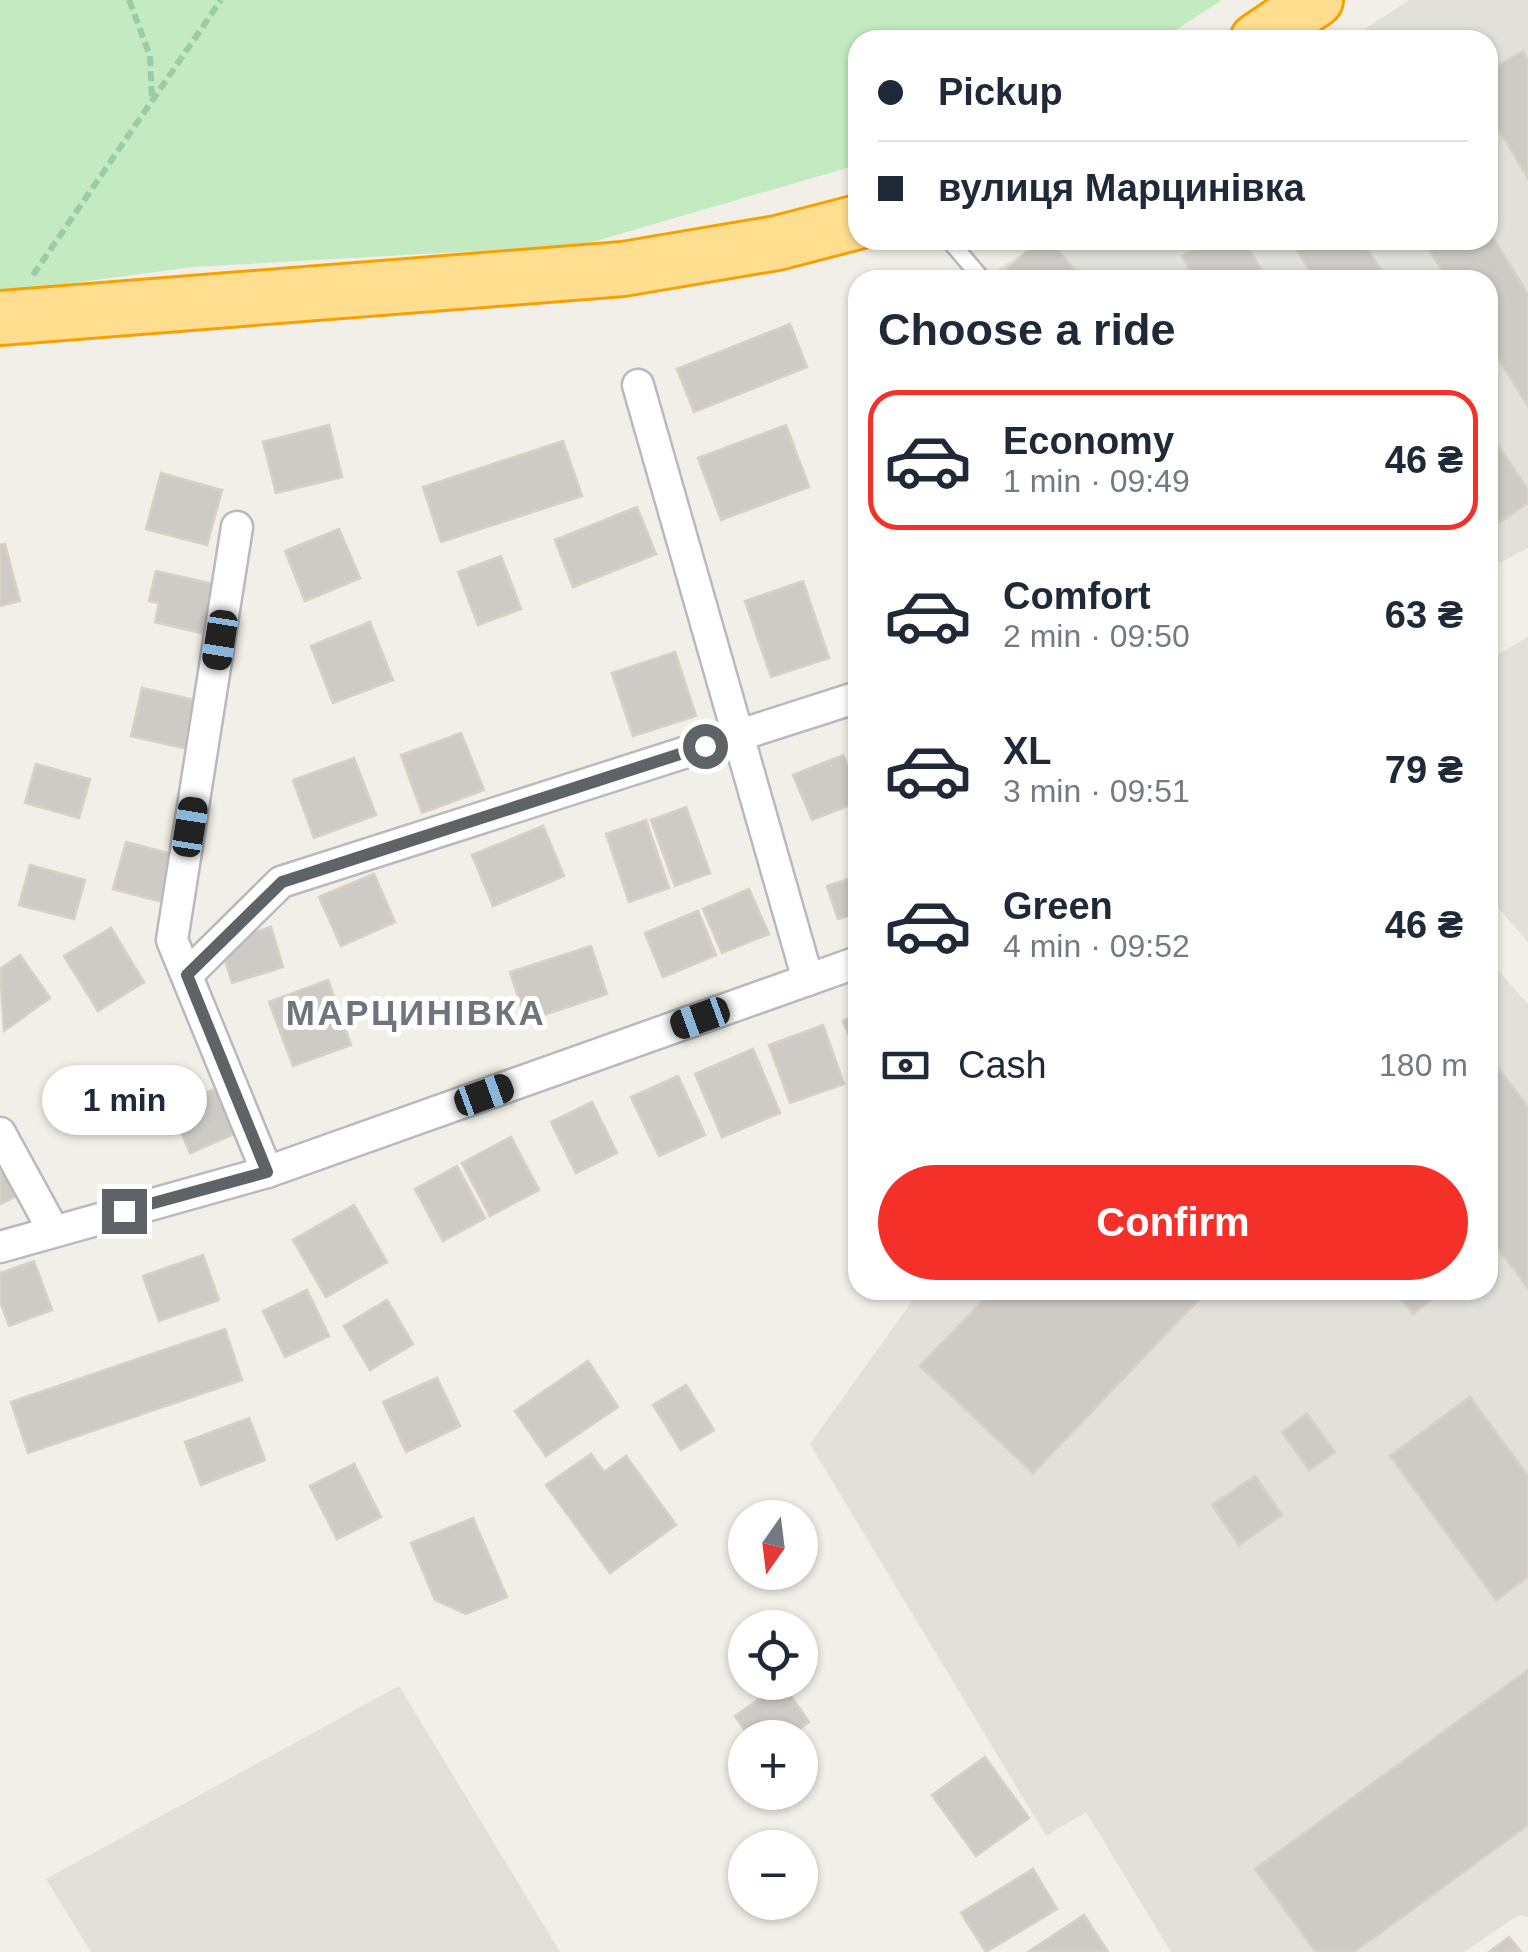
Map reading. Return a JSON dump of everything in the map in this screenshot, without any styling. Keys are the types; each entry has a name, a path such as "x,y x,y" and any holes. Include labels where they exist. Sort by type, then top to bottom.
{"highway":[{"path":"1272,30 1316,0"},
{"path":"2,318 623,269 777,243 848,225"}],"street":[{"path":"638,385 808,980"},
{"path":"237,527 172,940 267,1172"},
{"path":"187,975 282,882 848,700"},
{"path":"0,1247 267,1172 848,966"},
{"path":"0,1133 53,1230"}],"lane":[{"path":"958,250 974,270"}],"path":[{"path":"129,0 150,56 152,103"},
{"path":"2,318 221,0"}],"shaded area":[{"path":"1409,0 1528,0 1528,548 1498,564 1498,270 997,270 1028,250 1498,250 1498,30 1363,30"},
{"path":"1528,637 1528,942 1498,908 1498,654"},
{"path":"1498,970 1528,1004 1528,1917 1519,1915 1464,1952 1171,1952 1086,1812 1046,1836 810,1444 913,1300 1498,1300"},
{"path":"399,1686 560,1952 91,1952 46,1879"}],"green space":[{"path":"0,0 1222,0 1176,30 848,30 848,168 582,245 192,267 0,293"}],"building":[{"path":"1523,51 1528,60 1528,178 1498,128 1498,66"},
{"path":"1498,246 1528,294 1528,406 1498,358 1498,270 1442,270 1429,250 1498,250"},
{"path":"1029,250 1058,250 1075,270 1006,270"},
{"path":"1192,250 1250,250 1261,270 1190,270 1182,256"},
{"path":"1296,250 1368,250 1381,270 1310,270"},
{"path":"790,324 807,367 694,412 677,369"},
{"path":"329,425 342,477 276,493 263,442"},
{"path":"786,425 809,487 721,520 698,458"},
{"path":"563,441 582,496 441,542 423,487"},
{"path":"1498,445 1528,490 1528,503 1498,523"},
{"path":"161,473 222,490 207,545 146,529"},
{"path":"637,507 656,554 573,587 555,540"},
{"path":"339,529 360,578 305,601 285,551"},
{"path":"5,544 20,601 0,606 0,545"},
{"path":"501,556 521,609 478,625 458,572"},
{"path":"156,571 217,585 205,634 155,622 159,603 149,601"},
{"path":"803,581 829,658 771,677 745,601"},
{"path":"370,622 393,680 333,703 311,646"},
{"path":"675,652 696,716 633,736 612,673"},
{"path":"142,688 199,701 188,749 131,736"},
{"path":"461,733 484,790 422,813 401,755"},
{"path":"843,755 848,766 848,806 812,820 793,775"},
{"path":"354,758 376,815 314,838 293,780"},
{"path":"36,764 90,779 79,818 25,803"},
{"path":"686,807 710,873 675,886 651,820"},
{"path":"646,820 669,888 629,902 606,834"},
{"path":"543,826 564,876 493,906 472,855"},
{"path":"126,842 175,855 162,902 113,889"},
{"path":"30,865 85,880 74,919 19,905"},
{"path":"374,874 395,922 341,946 319,897"},
{"path":"848,879 848,916 838,919 827,886"},
{"path":"749,889 769,934 722,953 703,909"},
{"path":"698,911 716,955 663,977 645,933"},
{"path":"271,927 283,967 232,983 220,943"},
{"path":"111,928 144,982 98,1011 64,956"},
{"path":"591,946 607,994 526,1021 510,972"},
{"path":"20,955 50,998 4,1031 0,969"},
{"path":"328,980 351,1045 293,1066 269,1002"},
{"path":"823,1025 844,1084 790,1103 769,1045"},
{"path":"753,1049 780,1113 722,1137 695,1074"},
{"path":"1498,1068 1528,1107 1528,1288 1498,1248"},
{"path":"678,1076 705,1135 659,1156 631,1097"},
{"path":"215,1089 234,1134 190,1153 171,1108"},
{"path":"592,1102 617,1153 576,1173 551,1122"},
{"path":"511,1137 539,1190 490,1216 462,1163"},
{"path":"0,1155 19,1195 0,1204"},
{"path":"457,1166 485,1218 443,1241 415,1189"},
{"path":"354,1205 387,1262 326,1297 293,1240"},
{"path":"203,1255 219,1300 159,1321 143,1276"},
{"path":"34,1261 52,1310 9,1326 0,1301 0,1273"},
{"path":"307,1290 329,1336 285,1357 263,1311"},
{"path":"387,1300 413,1344 370,1370 344,1326"},
{"path":"983,1300 1198,1300 1033,1473 920,1366"},
{"path":"1402,1300 1430,1300 1413,1314"},
{"path":"225,1329 242,1380 28,1453 11,1402"},
{"path":"588,1361 618,1407 546,1456 515,1411"},
{"path":"437,1378 460,1426 406,1452 383,1402"},
{"path":"686,1385 714,1430 681,1450 653,1405"},
{"path":"1470,1397 1528,1476 1528,1577 1496,1600 1390,1456"},
{"path":"1307,1414 1335,1452 1309,1470 1282,1432"},
{"path":"249,1418 265,1460 201,1485 185,1442"},
{"path":"591,1454 604,1472 626,1456 676,1525 610,1573 546,1485"},
{"path":"354,1464 381,1517 337,1539 310,1486"},
{"path":"1255,1476 1282,1515 1239,1545 1212,1505"},
{"path":"473,1518 507,1597 466,1614 435,1600 411,1543"},
{"path":"1528,1670 1528,1825 1354,1952 1316,1952 1255,1869"},
{"path":"758,1700 794,1700 808,1720 738,1720 735,1716"},
{"path":"985,1757 1029,1818 976,1856 932,1795"},
{"path":"1033,1869 1057,1909 986,1952 961,1913"},
{"path":"1084,1915 1108,1952 1028,1952"},
{"path":"1509,1937 1521,1952 1489,1952"}],"district":[{"name":"МАРЦИНІВКА","path":"416,1013"}],"route":[{"path":"124,1211 267,1172 187,975 282,882 705,746"}]}
